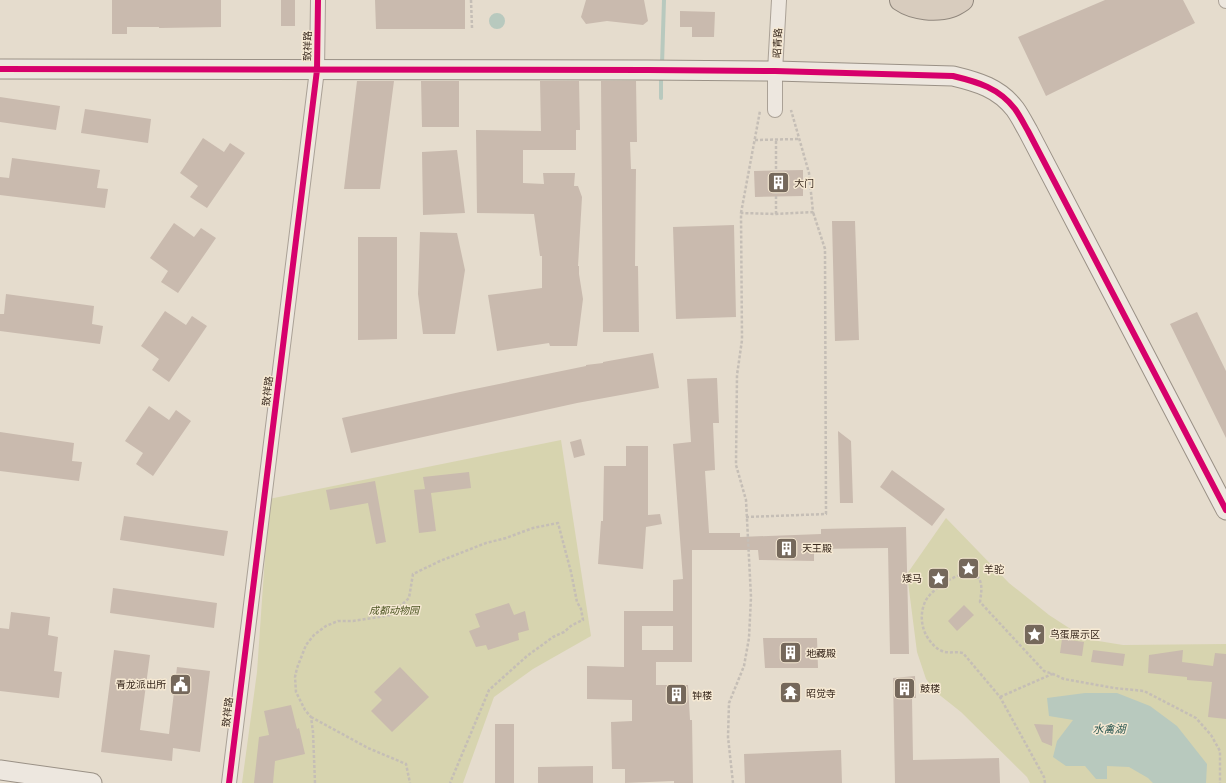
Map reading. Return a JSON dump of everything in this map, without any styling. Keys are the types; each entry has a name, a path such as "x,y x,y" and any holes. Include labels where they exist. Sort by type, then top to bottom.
{"highway":[{"path":"901,0 927,9 951,6 962,0"}],"street":[{"name":"致祥路","path":"229,783 317,70 318,0"},
{"name":"昭青路","path":"775,110 775,71 779,0"},
{"path":"0,69 775,71 953,76 976,82 998,93 1014,109 1028,130 1226,510"},
{"path":"0,770 92,783"}],"path":[{"path":"471,0 472,28"},
{"path":"733,783 728,737 729,703 744,666 749,638 750,597 746,500 736,465 737,375 742,340 741,213 760,110"},
{"path":"746,517 826,514 825,249 813,212 809,173 791,110"},
{"path":"755,140 799,139"},
{"path":"776,140 776,214"},
{"path":"741,213 776,214 813,212"},
{"path":"410,783 406,764 368,748 311,717 305,710 296,692 295,677 306,645 314,635 326,626 338,621 353,621 391,615 409,598 413,574 440,560 533,528 558,523 577,602 581,610 583,620 572,625 564,632 553,636 527,656 489,690 450,783"},
{"path":"1045,783 1044,777 1000,697 963,653 942,652 935,647 925,634 922,615 926,600 938,587 959,576 969,574 979,578 982,584 980,602 1044,671 1064,680 1114,688 1144,690 1196,718 1211,735 1220,751 1220,783"},
{"path":"1000,697 1053,674"},
{"path":"311,717 314,732 315,783"}],"green space":[{"name":"成都动物园","path":"561,440 591,636 533,669 494,697 463,783 242,783 257,672 269,499"},
{"path":"946,518 1009,583 1049,615 1086,639 1123,645 1226,644 1226,783 1030,783 1027,777 961,712 937,693 926,679 917,652 907,574"}],"water":[{"path":"494,13 500,13 505,18 503,27 500,29 494,29 489,24 489,18"},
{"name":"水禽湖","path":"1085,693 1117,693 1150,706 1177,726 1207,764 1206,783 1153,783 1148,778 1129,767 1107,766 1107,779 1096,779 1085,766 1066,766 1053,757 1057,741 1073,720 1049,716 1047,698"}],"building":[{"path":"112,0 221,0 221,27 127,27 127,34 112,34"},
{"path":"281,0 295,0 295,26 281,26"},
{"path":"375,0 465,0 465,29 376,29"},
{"path":"586,0 644,0 648,21 643,25 607,21 586,24 581,17"},
{"path":"1105,0 1183,0 1195,23 1046,96 1018,37"},
{"path":"680,11 715,12 714,37 692,37 692,27 680,27"},
{"path":"357,81 394,81 380,189 344,189"},
{"path":"421,81 459,81 459,127 422,127"},
{"path":"540,81 579,81 580,130 576,130 576,150 523,150 523,183 544,184 543,173 575,173 574,186 578,186 582,197 578,266 583,299 577,346 550,346 549,343 497,351 488,295 542,288 542,256 540,256 534,214 477,213 476,130 541,131"},
{"path":"601,81 636,81 637,142 630,142 631,169 636,169 635,266 638,266 639,332 603,332"},
{"path":"0,97 60,106 56,130 0,122"},
{"path":"85,109 151,119 148,143 81,133"},
{"path":"203,138 224,152 230,143 245,153 207,208 190,197 198,186 180,173"},
{"path":"457,150 465,213 423,215 422,152"},
{"path":"12,158 100,170 97,188 108,189 105,208 0,195 0,177 9,178"},
{"name":"大门","path":"803,170 803,196 755,197 754,171"},
{"path":"832,221 855,221 859,340 835,341"},
{"path":"174,223 194,237 201,228 216,238 178,293 161,282 168,271 150,258"},
{"path":"734,225 736,317 676,319 673,227"},
{"path":"420,232 457,233 465,270 455,334 423,334 418,294"},
{"path":"358,237 397,237 397,339 358,340"},
{"path":"6,294 94,306 92,324 103,326 100,344 0,331 0,314 4,314"},
{"path":"165,311 186,325 192,316 207,326 169,382 152,370 159,359 141,346"},
{"path":"1197,312 1226,371 1226,438 1170,324"},
{"path":"653,353 659,388 577,403 351,453 342,418 586,365"},
{"path":"717,378 719,423 713,423 715,470 705,471 709,533 740,533 740,537 821,534 821,529 906,527 909,654 890,654 888,548 814,549 814,561 759,560 758,550 692,550 692,662 656,662 656,685 688,685 690,720 692,720 693,783 674,783 674,781 625,783 625,769 612,769 611,722 632,721 632,700 587,699 587,666 624,667 624,611 673,611 673,580 683,579 673,444 691,442 687,379","holes":["642,626 673,626 673,650 642,650"]},
{"path":"149,406 169,420 176,410 191,421 153,476 136,464 143,453 125,441"},
{"path":"838,431 851,441 853,503 840,503"},
{"path":"0,432 74,443 72,461 82,462 79,481 0,471"},
{"path":"581,439 585,455 574,458 570,442"},
{"path":"626,446 648,446 648,515 660,514 662,524 646,527 643,569 598,564 601,521 603,521 604,466 626,466"},
{"path":"892,470 945,509 932,526 880,487"},
{"path":"469,472 471,488 431,493 436,531 419,533 414,490 425,489 423,477"},
{"path":"375,481 386,542 376,544 368,503 330,510 326,490"},
{"path":"124,516 228,531 224,556 120,540"},
{"path":"113,588 217,603 214,628 110,613"},
{"path":"509,603 514,615 525,611 529,630 518,633 519,640 488,650 486,645 476,647 469,631 480,627 475,614"},
{"path":"964,605 974,615 957,631 948,621"},
{"path":"11,612 50,617 48,635 58,637 54,671 62,672 59,698 0,691 0,628 9,629"},
{"name":"地藏殿","path":"763,638 817,638 818,668 765,668"},
{"path":"1062,639 1084,642 1082,656 1060,653"},
{"path":"114,650 150,655 140,730 169,734 177,667 210,671 200,752 173,748 172,761 101,752"},
{"path":"1093,650 1125,654 1123,666 1091,662"},
{"path":"1183,650 1182,662 1213,666 1215,653 1226,654 1226,719 1208,717 1212,682 1187,680 1187,677 1148,673 1149,655"},
{"path":"400,667 429,697 392,732 371,711 382,700 374,692"},
{"path":"915,676 916,698 912,698 913,760 999,758 1000,783 895,783 893,678"},
{"path":"291,705 297,729 299,728 305,754 275,761 273,783 254,783 259,737 269,735 264,711"},
{"path":"495,724 514,724 514,783 495,783"},
{"path":"1034,724 1053,725 1052,746 1042,742"},
{"path":"841,750 842,783 745,783 744,754"},
{"path":"593,766 593,783 538,783 538,767"}],"waterway":[{"path":"662,65 664,0"},
{"path":"661,74 661,98"}],"cycle path":[{"path":"229,783 317,70 318,0"},
{"path":"0,69 775,71 953,76 971,81 987,87 1002,96 1009,102 1020,117 1226,510"}],"place":[{"name":"大门","path":"779,183"},
{"name":"天王殿","path":"786,548"},
{"name":"羊驼","path":"969,569"},
{"name":"矮马","path":"938,578"},
{"name":"鸟蛋展示区","path":"1035,634"},
{"name":"地藏殿","path":"791,653"},
{"name":"青龙派出所","path":"181,684"},
{"name":"鼓楼","path":"904,688"},
{"name":"昭觉寺","path":"790,693"},
{"name":"钟楼","path":"677,695"}]}
